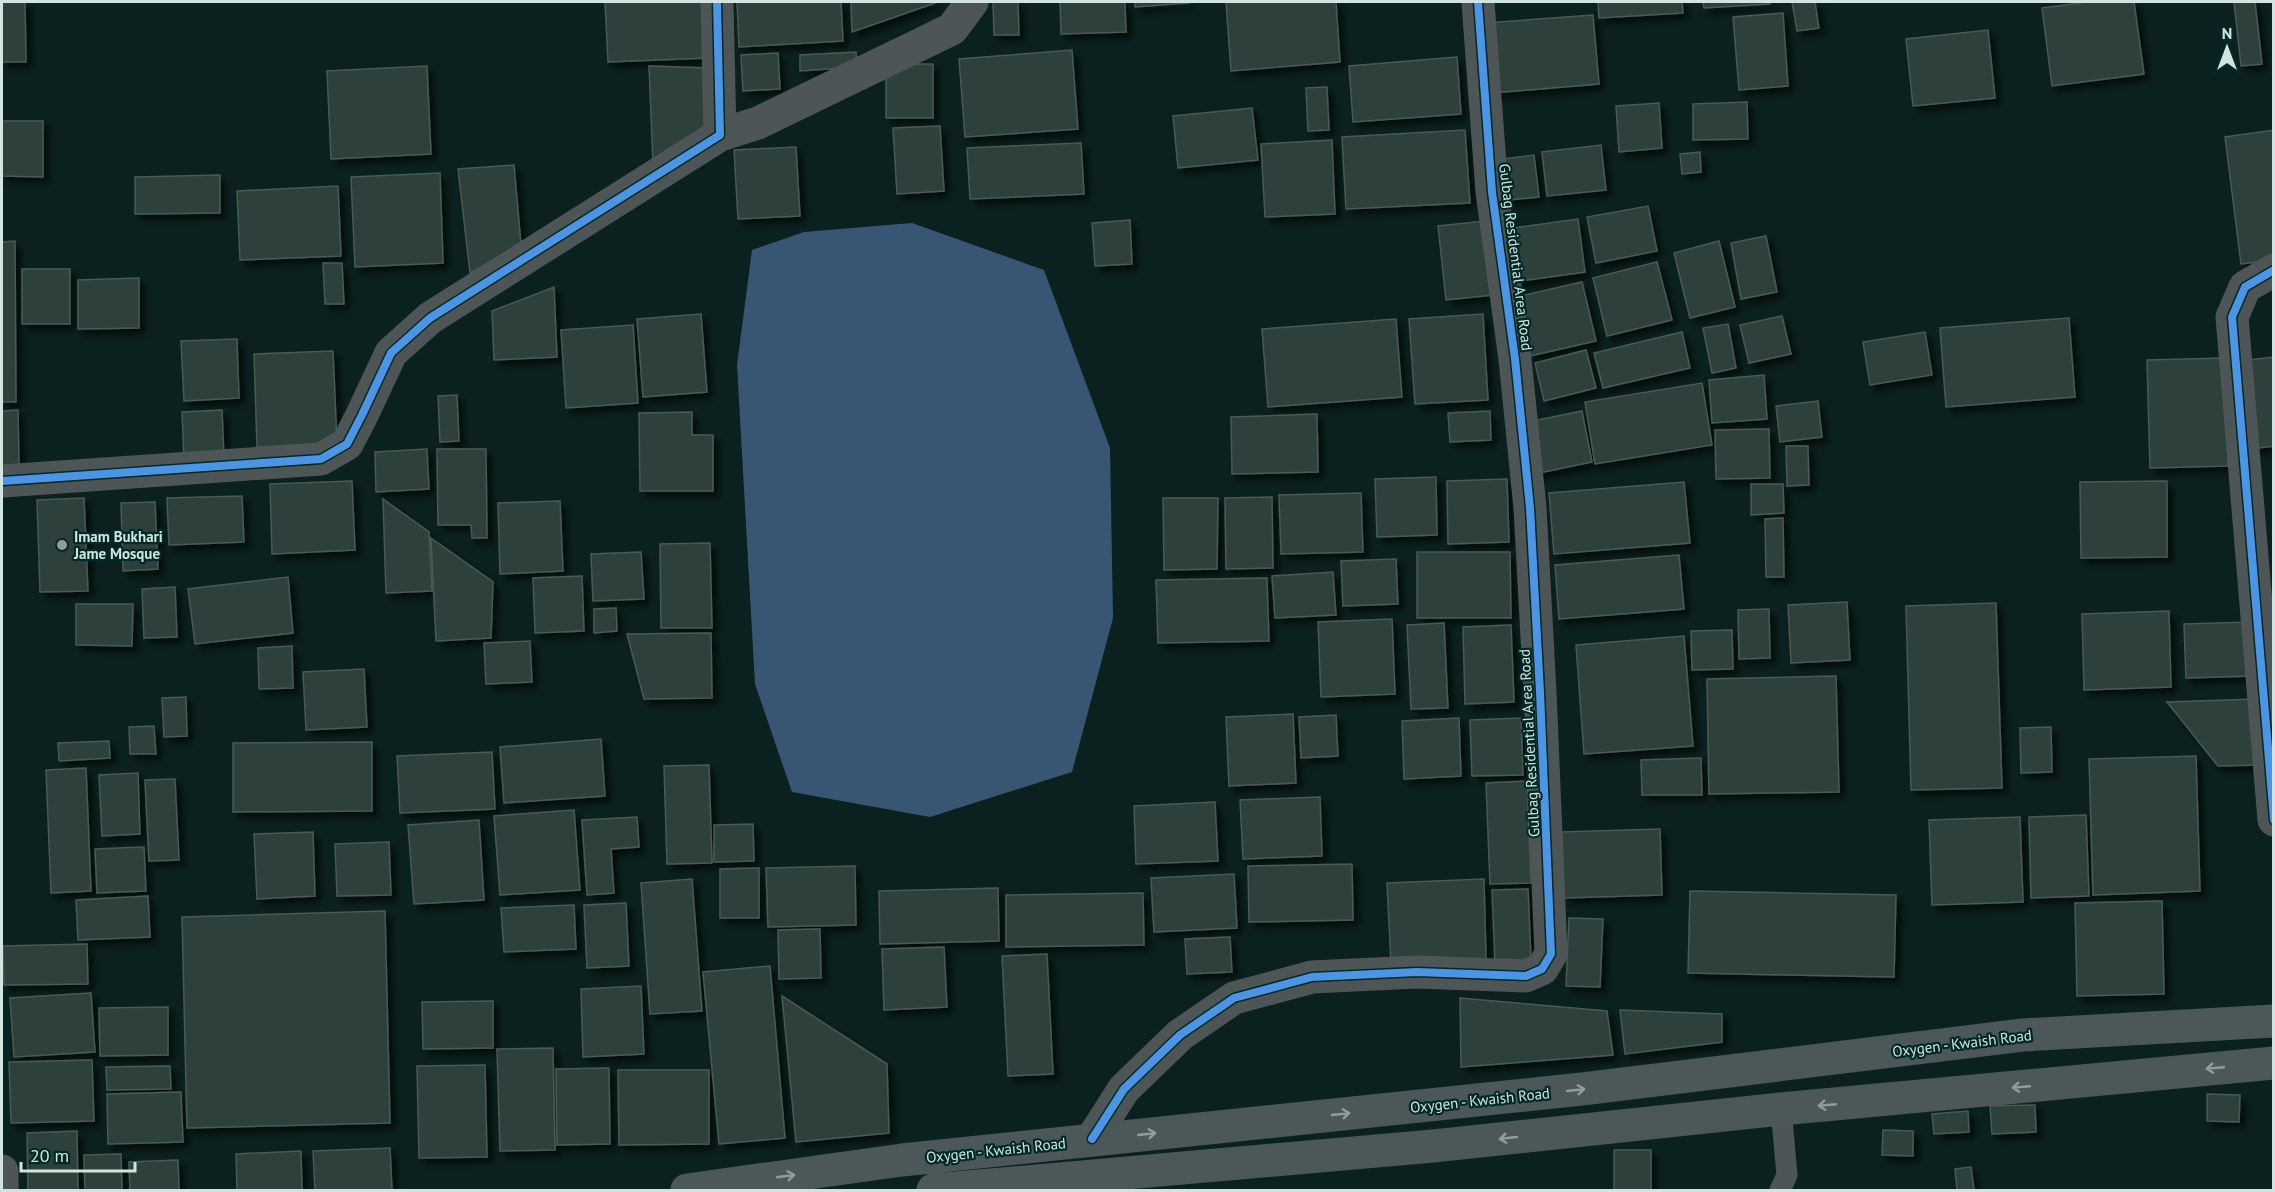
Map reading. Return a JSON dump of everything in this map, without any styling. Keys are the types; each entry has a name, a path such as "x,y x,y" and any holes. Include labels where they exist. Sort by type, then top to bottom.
{"main road":[{"name":"Oxygen - Kwaish Road","path":"687,1191 902,1160 1582,1089 2023,1035 2274,1021"},
{"path":"933,1191 1433,1146 1781,1109 2274,1063"}],"street":[{"path":"717,2 720,135"},
{"path":"2,481 321,459 346,444 391,352 430,318 720,135 758,123 951,29 972,2"},
{"name":"Gulbag Residential Area Road","path":"1092,1139 1124,1089 1180,1035 1234,998 1312,977 1417,972 1526,976 1542,969 1551,954 1530,508 1515,359 1492,192 1478,2"},
{"path":"2274,270 2245,287 2232,317 2274,820"},
{"path":"2,1171 2,1191"}],"lane":[{"path":"1780,1191 1787,1175 1781,1109"}],"water":[{"path":"912,223 1044,270 1110,448 1113,618 1072,772 930,817 792,792 755,684 737,365 752,250 804,232"}],"building":[{"path":"2,2 25,2 26,62 2,62"},
{"path":"605,2 705,2 708,58 608,62"},
{"path":"737,2 841,2 843,41 739,47"},
{"path":"851,2 938,2 852,32"},
{"path":"993,2 1018,2 1019,35 994,35"},
{"path":"1060,2 1125,2 1126,32 1061,34"},
{"path":"1135,2 1189,2 1189,3 1135,7"},
{"path":"1226,2 1336,2 1340,62 1231,71"},
{"path":"1598,2 1682,2 1683,13 1599,18"},
{"path":"1703,2 1770,2 1770,4 1704,8"},
{"path":"1792,2 1815,2 1819,28 1797,31"},
{"path":"2088,2 2134,2 2144,74 2052,86 2042,8"},
{"path":"2234,2 2255,2 2262,64 2241,66"},
{"path":"1783,13 1788,86 1739,90 1733,17"},
{"path":"1593,15 1599,84 1492,93 1486,23"},
{"path":"1988,30 1995,98 1913,106 1906,39"},
{"path":"1072,50 1078,129 965,137 959,59"},
{"path":"856,52 857,67 800,71 800,55"},
{"path":"778,53 780,89 743,91 741,55"},
{"path":"1457,57 1461,114 1353,122 1349,66"},
{"path":"886,64 933,64 933,118 886,118"},
{"path":"427,66 431,154 331,159 327,71"},
{"path":"649,66 708,68 712,134 653,164"},
{"path":"1327,87 1329,130 1308,131 1306,88"},
{"path":"1747,102 1748,139 1693,140 1693,104"},
{"path":"1659,103 1662,148 1619,152 1616,106"},
{"path":"1252,108 1258,160 1178,168 1173,116"},
{"path":"2,121 43,121 43,177 2,176"},
{"path":"940,126 944,191 897,194 893,128"},
{"path":"1465,130 1470,203 1346,209 1342,137"},
{"path":"2274,130 2274,260 2241,264 2225,137"},
{"path":"1332,140 1335,214 1265,217 1261,144"},
{"path":"1081,143 1084,194 970,199 967,148"},
{"path":"1601,145 1606,190 1547,196 1542,152"},
{"path":"796,147 800,216 738,219 734,150"},
{"path":"1700,152 1701,172 1682,174 1680,154"},
{"path":"1534,155 1539,197 1500,201 1496,160"},
{"path":"514,165 521,245 470,273 458,169"},
{"path":"440,173 443,263 355,267 351,177"},
{"path":"220,175 220,213 135,214 135,177"},
{"path":"338,186 341,256 240,260 237,191"},
{"path":"1648,206 1657,251 1596,263 1587,217"},
{"path":"1578,219 1585,272 1514,282 1507,229"},
{"path":"1130,220 1132,264 1095,266 1092,223"},
{"path":"1485,221 1493,295 1446,300 1438,226"},
{"path":"1766,236 1777,292 1741,299 1731,243"},
{"path":"15,241 16,402 2,402 2,242"},
{"path":"1719,241 1735,307 1690,318 1674,253"},
{"path":"1657,262 1672,320 1607,336 1593,278"},
{"path":"323,263 342,263 344,304 325,304"},
{"path":"22,269 70,269 70,324 22,324"},
{"path":"139,278 139,328 78,329 78,280"},
{"path":"1582,282 1596,341 1530,356 1516,297"},
{"path":"554,287 557,357 494,360 492,311"},
{"path":"701,314 707,392 643,397 637,319"},
{"path":"1483,314 1488,400 1415,404 1409,319"},
{"path":"1782,316 1791,354 1749,363 1740,325"},
{"path":"2069,318 2075,397 1946,407 1940,328"},
{"path":"1396,319 1402,397 1268,407 1262,329"},
{"path":"1728,324 1736,368 1712,373 1703,328"},
{"path":"633,325 638,403 566,408 561,330"},
{"path":"1682,332 1690,368 1603,388 1594,353"},
{"path":"1925,332 1932,375 1870,385 1863,342"},
{"path":"237,339 239,398 184,401 181,341"},
{"path":"1586,350 1596,388 1544,401 1535,363"},
{"path":"333,351 337,444 257,447 254,354"},
{"path":"2274,357 2274,446 2250,449 2239,361"},
{"path":"2225,358 2228,466 2150,468 2147,360"},
{"path":"1764,375 1767,419 1712,423 1709,380"},
{"path":"1702,383 1712,445 1595,464 1585,402"},
{"path":"457,395 459,441 440,442 438,396"},
{"path":"1818,401 1822,437 1780,442 1776,406"},
{"path":"18,410 19,467 2,468 2,411"},
{"path":"222,410 224,459 184,460 182,412"},
{"path":"1490,411 1491,440 1450,442 1448,413"},
{"path":"1582,411 1592,462 1534,474 1523,423"},
{"path":"692,412 692,435 713,435 713,491 640,491 639,413"},
{"path":"1317,414 1318,472 1232,474 1231,417"},
{"path":"1769,429 1770,478 1716,479 1715,430"},
{"path":"1786,446 1808,446 1809,485 1787,486"},
{"path":"427,449 429,489 376,492 375,452"},
{"path":"437,449 486,449 487,538 472,538 471,525 438,525"},
{"path":"1436,477 1437,535 1377,537 1375,479"},
{"path":"1507,479 1509,542 1448,544 1447,481"},
{"path":"352,481 355,550 272,554 270,484"},
{"path":"2167,481 2167,557 2081,558 2080,482"},
{"path":"1684,482 1690,543 1554,554 1549,493"},
{"path":"1751,484 1783,484 1784,513 1751,515"},
{"path":"1361,493 1363,552 1281,554 1279,495"},
{"path":"242,496 244,542 169,545 167,498"},
{"path":"1272,497 1273,568 1226,569 1225,498"},
{"name":"Imam Bukhari Jame Mosque","path":"84,498 88,591 40,592 37,500"},
{"path":"1163,498 1218,498 1217,569 1164,570"},
{"path":"383,499 429,532 432,591 386,593"},
{"path":"560,501 563,571 500,574 498,503"},
{"path":"155,502 158,569 123,571 121,503"},
{"path":"1783,518 1784,577 1766,577 1765,519"},
{"path":"431,538 493,582 491,638 436,641"},
{"path":"710,543 712,628 661,628 660,544"},
{"path":"641,552 644,599 593,601 591,554"},
{"path":"1417,552 1510,552 1511,618 1417,618"},
{"path":"1679,555 1684,609 1559,619 1555,565"},
{"path":"1396,559 1398,604 1343,606 1341,561"},
{"path":"1333,572 1336,615 1275,618 1272,576"},
{"path":"582,576 584,631 535,633 533,578"},
{"path":"288,577 293,633 195,644 188,589"},
{"path":"1267,578 1269,641 1158,643 1156,580"},
{"path":"175,587 177,637 144,638 142,589"},
{"path":"1847,602 1850,660 1791,663 1788,605"},
{"path":"1996,603 2002,788 1911,790 1906,606"},
{"path":"76,604 133,604 132,646 76,645"},
{"path":"616,608 617,631 594,633 594,609"},
{"path":"1769,609 1770,658 1739,659 1738,610"},
{"path":"2169,611 2171,687 2084,690 2082,614"},
{"path":"1392,619 1395,694 1321,697 1318,622"},
{"path":"2251,622 2253,676 2186,678 2184,624"},
{"path":"1444,623 1448,708 1411,709 1407,625"},
{"path":"1511,625 1514,702 1465,704 1463,627"},
{"path":"1732,630 1733,669 1692,670 1691,631"},
{"path":"711,633 712,698 644,699 627,634"},
{"path":"1684,636 1693,746 1584,754 1576,645"},
{"path":"530,641 532,682 486,684 484,643"},
{"path":"292,646 293,688 259,689 258,648"},
{"path":"364,669 367,727 306,730 303,672"},
{"path":"1836,676 1839,792 1709,794 1707,679"},
{"path":"186,697 187,736 164,737 162,698"},
{"path":"2257,699 2259,765 2218,766 2167,702"},
{"path":"1293,714 1296,783 1229,786 1226,717"},
{"path":"1336,715 1338,756 1301,758 1299,717"},
{"path":"1459,718 1461,776 1404,779 1402,721"},
{"path":"1521,718 1523,775 1472,776 1470,720"},
{"path":"154,726 156,754 130,754 129,727"},
{"path":"2051,727 2052,772 2021,773 2020,728"},
{"path":"601,739 605,796 504,803 500,747"},
{"path":"109,741 110,758 59,761 58,743"},
{"path":"372,742 372,811 233,812 233,743"},
{"path":"492,752 495,809 400,813 397,756"},
{"path":"2196,756 2200,891 2093,895 2089,759"},
{"path":"1701,758 1702,795 1642,795 1641,760"},
{"path":"709,765 712,863 667,864 664,766"},
{"path":"86,768 91,891 51,893 46,770"},
{"path":"138,773 140,834 102,836 99,775"},
{"path":"175,779 179,860 149,861 145,780"},
{"path":"1527,781 1531,883 1490,884 1486,783"},
{"path":"1320,797 1322,856 1243,859 1240,800"},
{"path":"1215,802 1218,861 1136,864 1134,806"},
{"path":"574,810 580,890 500,895 494,816"},
{"path":"2086,815 2089,896 2031,898 2029,817"},
{"path":"637,817 639,847 611,849 614,893 587,895 582,820"},
{"path":"2020,817 2023,902 1932,905 1929,820"},
{"path":"479,820 484,900 414,904 408,825"},
{"path":"753,824 754,861 714,862 714,825"},
{"path":"1660,829 1662,895 1564,898 1562,832"},
{"path":"313,832 315,896 257,899 254,834"},
{"path":"389,842 391,895 337,896 335,844"},
{"path":"144,847 146,891 97,893 95,849"},
{"path":"1352,864 1353,920 1249,922 1248,866"},
{"path":"855,866 856,925 768,927 766,868"},
{"path":"759,868 759,918 720,918 720,869"},
{"path":"1234,874 1237,928 1154,932 1151,878"},
{"path":"692,879 702,1011 650,1014 641,883"},
{"path":"1484,879 1486,959 1391,963 1387,883"},
{"path":"998,888 999,941 880,944 879,891"},
{"path":"1528,889 1531,960 1495,962 1492,890"},
{"path":"1690,891 1896,895 1894,977 1688,973"},
{"path":"1143,893 1144,945 1006,947 1006,895"},
{"path":"148,896 150,937 78,940 76,900"},
{"path":"2162,901 2164,994 2077,996 2075,903"},
{"path":"626,903 629,966 587,968 584,905"},
{"path":"574,905 576,949 504,952 501,908"},
{"path":"385,911 390,1123 187,1128 182,917"},
{"path":"1569,918 1603,919 1600,987 1566,986"},
{"path":"820,929 821,978 779,979 778,930"},
{"path":"1230,937 1232,972 1187,974 1185,939"},
{"path":"87,944 88,984 4,985 3,946"},
{"path":"944,947 947,1007 884,1010 882,949"},
{"path":"1047,954 1053,1074 1008,1076 1002,956"},
{"path":"770,966 785,1138 719,1144 703,972"},
{"path":"641,986 644,1054 583,1057 581,989"},
{"path":"91,993 95,1052 14,1057 10,998"},
{"path":"782,996 887,1064 889,1133 796,1142"},
{"path":"1460,998 1607,1011 1613,1055 1461,1067"},
{"path":"493,1001 493,1048 423,1049 422,1002"},
{"path":"168,1007 168,1055 100,1056 99,1008"},
{"path":"1620,1010 1722,1014 1722,1042 1625,1054"},
{"path":"553,1048 555,1150 500,1151 497,1049"},
{"path":"92,1060 94,1121 11,1123 9,1062"},
{"path":"485,1065 487,1157 419,1158 417,1066"},
{"path":"170,1066 171,1089 107,1090 106,1067"},
{"path":"609,1068 610,1144 557,1145 556,1069"},
{"path":"618,1070 709,1070 709,1144 619,1145"},
{"path":"181,1092 183,1142 108,1144 107,1094"},
{"path":"2207,1094 2240,1095 2239,1122 2207,1121"},
{"path":"2035,1105 2036,1132 1992,1134 1990,1106"},
{"path":"1968,1111 1969,1132 1934,1134 1932,1114"},
{"path":"1883,1130 1913,1131 1913,1156 1882,1155"},
{"path":"77,1131 78,1190 28,1190 27,1133"},
{"path":"390,1148 392,1190 315,1190 313,1151"},
{"path":"1614,1150 1651,1150 1651,1190 1614,1190"},
{"path":"301,1151 302,1190 237,1190 236,1154"},
{"path":"121,1154 122,1190 85,1190 84,1155"},
{"path":"178,1160 179,1190 130,1190 129,1162"},
{"path":"1971,1167 1974,1190 1957,1190 1955,1169"}],"cycle path":[{"path":"2,481 321,459 347,444 391,353 430,318 720,135 717,2"},
{"path":"1092,1139 1124,1089 1180,1035 1234,998 1312,977 1417,972 1526,976 1542,969 1551,954 1530,508 1515,359 1492,192 1478,2"},
{"path":"2274,270 2245,287 2232,317 2274,820"}],"place":[{"name":"Imam Bukhari Jame Mosque","path":"62,545"}]}
